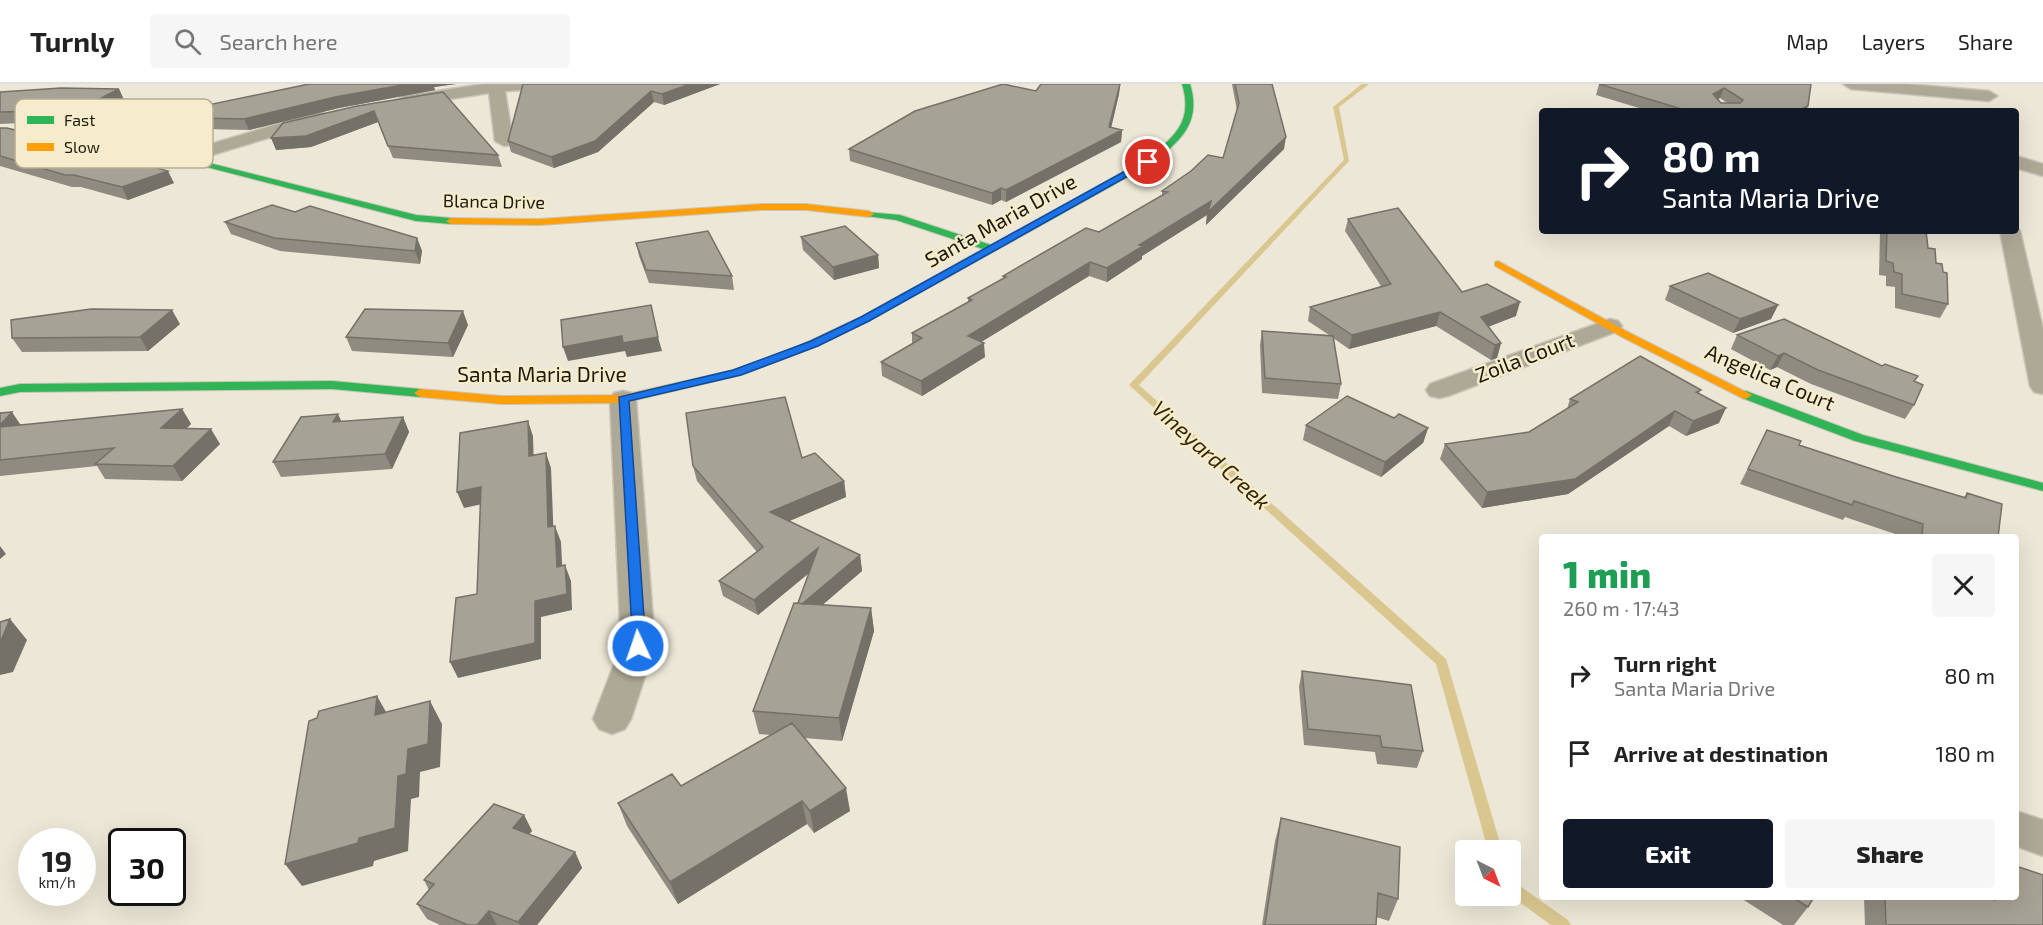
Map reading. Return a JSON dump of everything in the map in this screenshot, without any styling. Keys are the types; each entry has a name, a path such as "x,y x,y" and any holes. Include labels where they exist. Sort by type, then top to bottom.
{"street":[{"path":"387,104 496,87 542,84"},
{"name":"Santa Maria Drive","path":"0,392 20,388 332,386 501,400 623,399 737,373 778,359 865,319 1124,177 1163,151 1180,135 1190,120 1190,90 1186,84"},
{"path":"1851,84 1989,97"},
{"path":"496,87 504,141"},
{"path":"213,149 335,114"},
{"name":"Blanca Drive","path":"0,132 15,131"},
{"path":"2019,163 2043,170"},
{"name":"Blanca Drive","path":"213,166 416,218 450,222 535,222 769,207 808,207 897,217 992,249"},
{"path":"2011,234 2043,386"},
{"name":"Angelica Court","path":"1498,264 1610,326 1753,399 1869,442 2043,488"},
{"name":"Zoila Court","path":"1440,390 1610,326"},
{"path":"612,718 638,646 623,399"},
{"path":"2019,829 2043,838"}],"building":[{"path":"309,84 408,84 335,97 244,119 213,118 213,104"},
{"path":"523,84 690,84 662,94 651,91 595,141 551,157 508,141"},
{"path":"1003,84 1036,91 1041,84 1120,84 1109,127 1122,130 1006,190 1001,188 992,193 849,149 915,111"},
{"path":"1235,84 1272,84 1286,137 1208,212 1211,201 1139,245 1143,246 1107,268 1090,262 968,336 984,343 921,381 881,362 922,338 912,333 972,300 968,298 1006,277 1003,276 1086,228 1099,232 1168,192 1162,191 1191,171 1208,155 1223,158 1239,103"},
{"path":"1599,84 1811,84 1808,106 1804,108 1678,108","holes":["1724,88 1743,100 1740,103 1721,103 1713,94"]},
{"path":"61,88 119,89 99,99 15,99 15,112 0,112 0,92"},
{"path":"443,92 498,155 388,146 374,111 306,136 271,138 283,123 357,106"},
{"path":"0,128 15,130 15,160 0,156"},
{"path":"41,168 157,168 168,171 122,187 74,175 65,175"},
{"path":"272,205 295,212 310,206 417,238 415,251 274,238 225,222"},
{"path":"1398,208 1462,292 1487,284 1520,302 1481,317 1501,343 1495,345 1440,312 1352,335 1310,307 1391,284 1348,219"},
{"path":"845,226 878,255 833,267 801,237"},
{"path":"708,231 732,276 646,270 636,243"},
{"path":"1887,234 1926,234 1928,248 1935,249 1936,263 1942,264 1943,272 1947,273 1948,304 1902,294 1902,274 1894,272 1893,263 1886,261"},
{"path":"1708,273 1778,305 1740,319 1670,286"},
{"path":"651,305 658,337 623,343 622,336 563,347 561,320"},
{"path":"91,309 172,310 140,337 12,338 11,320"},
{"path":"365,309 463,311 448,343 346,337"},
{"path":"1784,319 1882,366 1885,364 1918,376 1914,381 1923,385 1914,405 1818,370 1784,353 1778,356 1737,335"},
{"path":"1262,331 1333,336 1341,384 1265,378"},
{"path":"1640,356 1701,390 1696,392 1726,408 1693,421 1675,411 1575,479 1487,492 1445,444 1529,432 1578,402 1570,399"},
{"path":"1347,396 1394,418 1399,414 1428,428 1385,462 1306,425"},
{"path":"785,397 802,458 815,453 844,481 770,512 860,555 802,604 798,603 818,548 754,600 719,581 763,547 693,466 686,413"},
{"path":"182,409 161,428 211,429 173,466 95,464 114,448 0,460 0,427"},
{"path":"12,412 0,425 0,413"},
{"path":"338,414 333,422 403,417 385,454 273,462 301,417"},
{"path":"528,421 529,456 546,453 548,527 555,526 557,567 565,565 567,594 535,601 535,643 450,662 456,598 477,594 481,487 457,492 460,433"},
{"path":"1767,430 1801,441 1799,445 1893,476 1966,498 1967,493 2002,504 1998,534 1922,534 1923,524 1854,501 1852,505 1748,469"},
{"path":"794,603 871,608 839,718 753,711"},
{"path":"10,619 0,643 0,622"},
{"path":"1302,671 1411,685 1423,751 1382,747 1380,736 1308,729"},
{"path":"377,696 375,715 430,701 428,744 408,749 406,774 398,776 395,828 359,838 358,843 285,864 309,721 317,718 319,711"},
{"path":"792,723 846,788 810,811 802,801 670,882 618,803 672,774 681,786"},
{"path":"494,804 524,815 513,828 575,852 518,922 489,911 477,925 468,925 417,904 434,884 424,880"},
{"path":"1281,818 1400,847 1398,899 1378,893 1376,925 1265,925"},
{"path":"2019,867 2043,875 2043,925 1886,925 1885,900 2019,900"},
{"path":"1797,900 1812,900 1808,907"}],"waterway":[{"name":"Vineyard Creek","path":"1366,84 1336,107 1347,160 1134,385 1442,662 1492,840"},
{"name":"Vineyard Creek","path":"1521,894 1563,925"}],"traffic: fast":[{"path":"792,352 865,319 1148,162 1176,138 1188,119 1191,109 1186,84"},
{"path":"0,132 15,131"},
{"path":"213,166 416,218 451,221"},
{"path":"869,214 897,217 992,249"},
{"path":"0,392 20,388 332,385 420,393"},
{"path":"1746,395 1859,438 2043,487"}],"traffic: slow":[{"path":"451,221 540,222 761,207 822,208 869,214"},
{"path":"1498,264 1624,334 1746,395"},
{"path":"420,393 501,400 623,399 737,373 792,352"}],"route":[{"path":"638,646 623,399 737,373 778,359 814,343 865,319 1148,162"}]}
